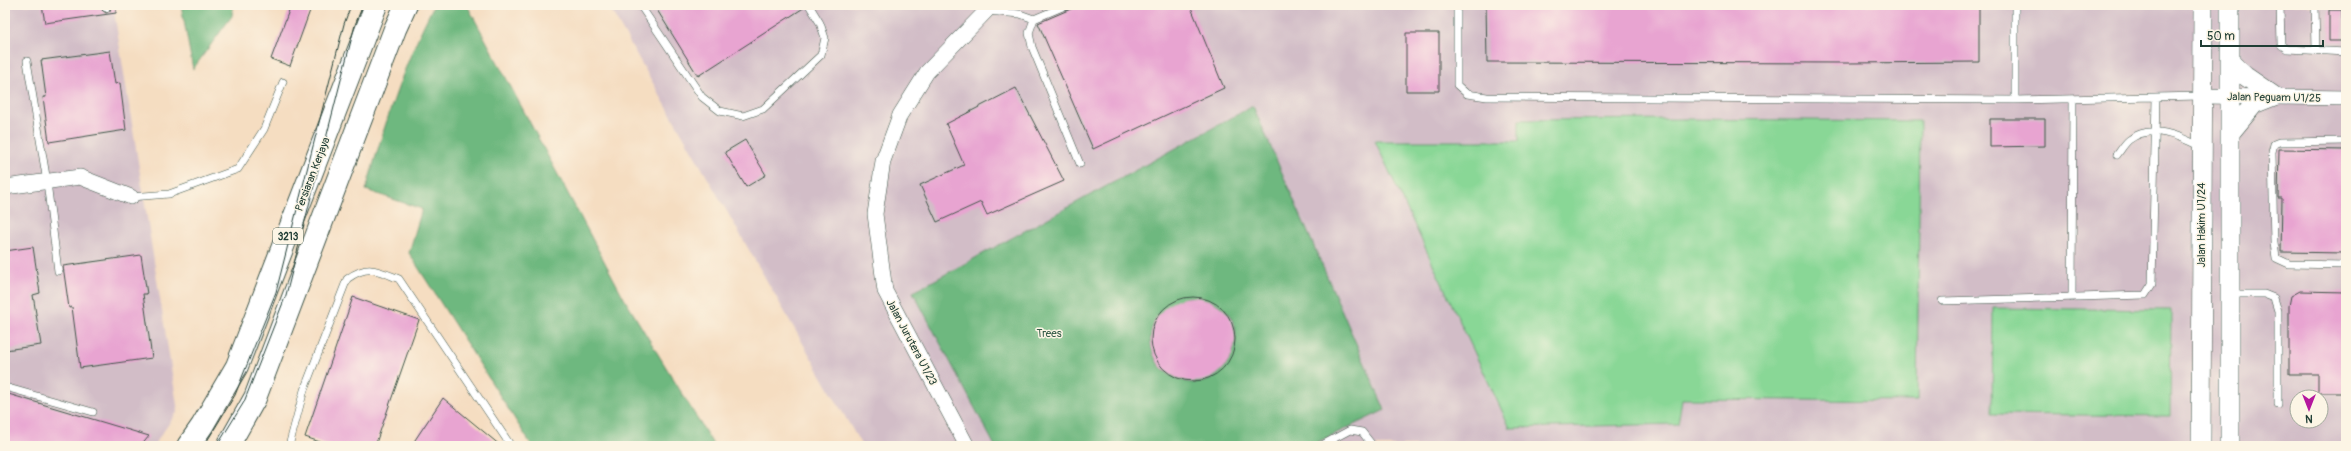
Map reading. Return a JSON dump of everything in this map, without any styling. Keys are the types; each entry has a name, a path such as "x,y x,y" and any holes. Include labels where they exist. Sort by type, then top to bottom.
{"main road":[{"name":"3213","path":"228,446 255,398 395,29 406,5"},
{"name":"Persiaran Kerjaya","path":"188,446 202,426 237,366 374,11"}],"street":[{"name":"Jalan Hakim U1/24","path":"2201,446 2203,5"},
{"path":"2230,5 2230,446"},
{"name":"Jalan Jurutera U1/23","path":"967,446 885,291 876,214 883,161 900,115 927,72 989,8"},
{"path":"2230,62 2251,81 2274,96"},
{"name":"Jalan Peguam U1/25","path":"2202,96 2346,98"},
{"path":"2230,133 2254,104 2274,96"},
{"path":"5,187 80,178 131,197"}],"lane":[{"path":"640,5 702,97 720,111 743,116 763,109 821,55 825,38 820,23 809,5"},
{"path":"989,8 1020,14 1034,19 1067,5"},
{"path":"1457,5 1457,85 1467,94 1495,97 2015,100 2202,96"},
{"path":"2015,5 2015,100"},
{"path":"2280,5 2281,45 2287,49 2346,52"},
{"path":"2315,5 2316,51"},
{"path":"1034,19 1029,33 1032,47 1080,164"},
{"path":"27,61 47,182 58,271"},
{"path":"131,197 169,194 238,168 264,129 283,82"},
{"path":"1942,301 2145,296 2152,284 2157,131 2156,97"},
{"path":"2072,298 2073,99"},
{"path":"2117,155 2129,140 2157,131 2181,137 2202,148"},
{"path":"2346,141 2279,142 2274,144 2272,152 2274,243 2276,258 2289,264 2346,265"},
{"path":"289,446 304,390 347,279 358,271 374,268 399,279 511,446"},
{"path":"2230,294 2264,294 2274,298 2278,311 2278,404"},
{"path":"5,387 93,412"},
{"path":"1320,446 1350,430 1362,432 1373,446"}],"shaded area":[{"path":"5,5 113,5 178,411 153,446 5,446"},
{"path":"608,5 2346,5 2346,446 862,446"}],"green space":[{"path":"181,5 233,5 232,16 193,69"},
{"path":"434,5 467,5 625,300 714,446 532,446 409,253 422,209 366,190 395,96 413,50"},
{"name":"Trees","path":"1253,106 1385,410 1309,446 995,446 913,292","holes":["1188,297 1213,302 1229,314 1235,330 1234,348 1227,365 1214,377 1198,383 1179,379 1169,374 1158,364 1152,349 1152,330 1156,321 1161,313 1168,307 1177,301"]},
{"path":"1685,119 1920,121 1917,401 1682,399 1678,424 1510,428 1375,141 1519,141 1519,120"},
{"path":"1993,308 2171,310 2170,416 1992,414"}],"building":[{"path":"42,5 101,5 102,10 106,13 110,11 111,5 116,5 116,13 45,23"},
{"path":"291,5 312,5 290,66 271,59"},
{"path":"654,5 804,5 805,7 698,76"},
{"path":"1080,5 1190,5 1224,88 1093,149 1038,23"},
{"path":"1486,5 1979,5 1979,62 1487,62"},
{"path":"2329,10 2342,10 2343,41 2329,41"},
{"path":"1406,33 1439,33 1439,91 1406,91"},
{"path":"110,51 115,84 120,83 126,130 49,142 43,97 46,97 41,60"},
{"path":"1016,88 1064,181 987,215 981,202 937,222 920,185 964,165 946,124"},
{"path":"1990,119 2045,119 2045,146 1990,147"},
{"path":"745,140 766,175 746,187 725,152"},
{"path":"2279,149 2346,150 2346,253 2281,252 2282,198 2278,198"},
{"path":"33,247 40,293 33,295 41,345 5,350 5,251"},
{"path":"141,255 147,294 143,294 152,358 80,368 72,307 69,308 63,266"},
{"path":"2300,291 2346,292 2346,393 2329,393 2329,389 2318,389 2318,374 2289,374 2289,306 2291,296"},
{"path":"353,297 419,320 375,446 332,446 305,437"},
{"path":"1193,297 1209,300 1223,309 1232,323 1235,339 1232,355 1223,369 1209,378 1193,381 1177,378 1163,369 1154,355 1151,339 1154,323 1163,309 1177,300"},
{"path":"5,393 149,436 141,446 5,446"},
{"path":"443,398 501,446 411,446"}],"tram line":[{"path":"204,446 235,395 276,292 344,24 351,5"},
{"path":"217,446 244,402 286,295 355,25 363,5"}]}
